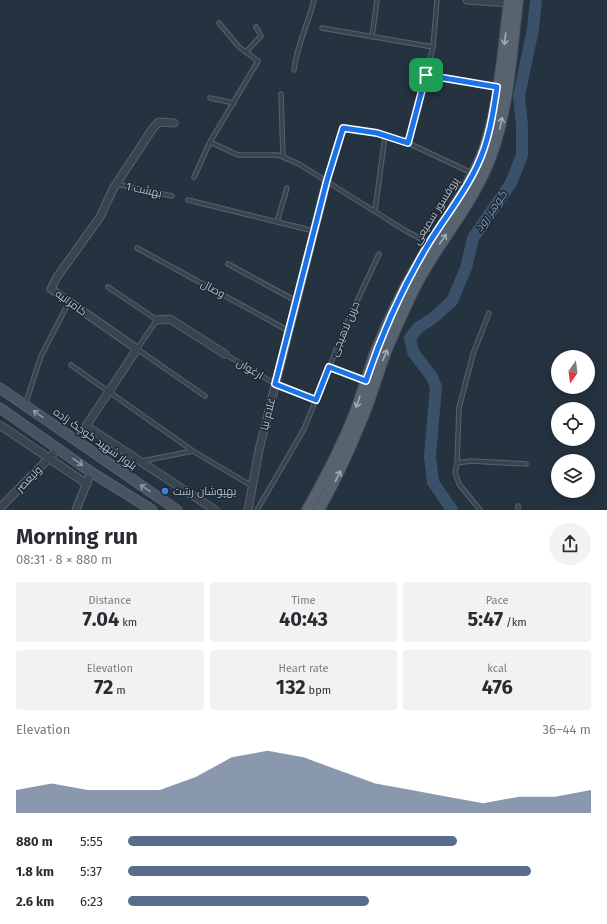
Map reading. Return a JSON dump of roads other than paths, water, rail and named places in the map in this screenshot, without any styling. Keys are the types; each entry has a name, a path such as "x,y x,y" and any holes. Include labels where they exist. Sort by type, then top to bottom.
{"main road":[{"name":"پروفسور سمیعی","path":"307,510 330,470 355,412 375,353 400,295 429,243 455,205 473,173 488,138 512,1"},
{"name":"پروفسور سمیعی","path":"319,510 338,475 361,423 385,357 409,300 437,248 463,210 486,170 497,141 504,109 512,1"},
{"name":"بلوار شهید کوچک زاده","path":"0,388 177,510"},
{"path":"0,408 92,472 152,510"}],"street":[{"path":"467,0 512,1"},
{"name":"کامرانیه","path":"137,349 51,289 57,277 100,217 116,184 153,128 159,122 174,123"},
{"name":"غلام نیا","path":"248,510 259,450 327,180"},
{"path":"157,320 170,319 225,354"},
{"path":"79,442 86,426 137,349"},
{"path":"0,425 87,484"},
{"path":"86,426 142,461 215,510"},
{"name":"ولیعصر","path":"0,508 58,449"},
{"path":"76,510 92,472"}],"lane":[{"path":"294,70 297,46 310,17 314,0"},
{"path":"372,37 377,0"},
{"path":"408,143 433,48 437,0"},
{"path":"194,177 210,142 258,61 239,47 219,23"},
{"path":"246,52 261,36 256,27"},
{"path":"322,28 433,48"},
{"path":"426,75 497,87"},
{"path":"281,94 283,157"},
{"path":"210,98 234,103"},
{"name":"غلام نیا","path":"327,180 343,128 385,136 408,143 473,173"},
{"path":"375,211 385,136"},
{"path":"210,142 238,155 278,155 299,164 327,180 406,231 429,243"},
{"name":"بهشت 1","path":"116,184 172,196"},
{"path":"277,222 287,188"},
{"path":"188,200 314,231"},
{"name":"وصال","path":"137,248 289,331"},
{"name":"حزین لاهیجی","path":"257,510 304,429 350,316 379,254"},
{"path":"228,264 296,301"},
{"path":"108,286 157,320 137,349 205,396"},
{"path":"25,405 41,356 69,302"},
{"path":"480,510 459,484 455,472 457,463 459,408 473,354 489,313"},
{"name":"ارغوان","path":"225,354 275,384 316,400"},
{"path":"71,365 193,451 252,486"},
{"path":"329,367 366,381"},
{"path":"142,461 193,451"},
{"path":"457,463 471,461 526,464"}],"waterway":[{"name":"گوهر رود","path":"452,510 433,482 430,456 436,387 432,377 413,352 410,338 418,328 433,318 452,301 466,268 473,238 511,183 522,155 522,125 519,96 533,29 536,0"}],"place":[{"name":"بهپوشان رشت","path":"165,491"}]}
